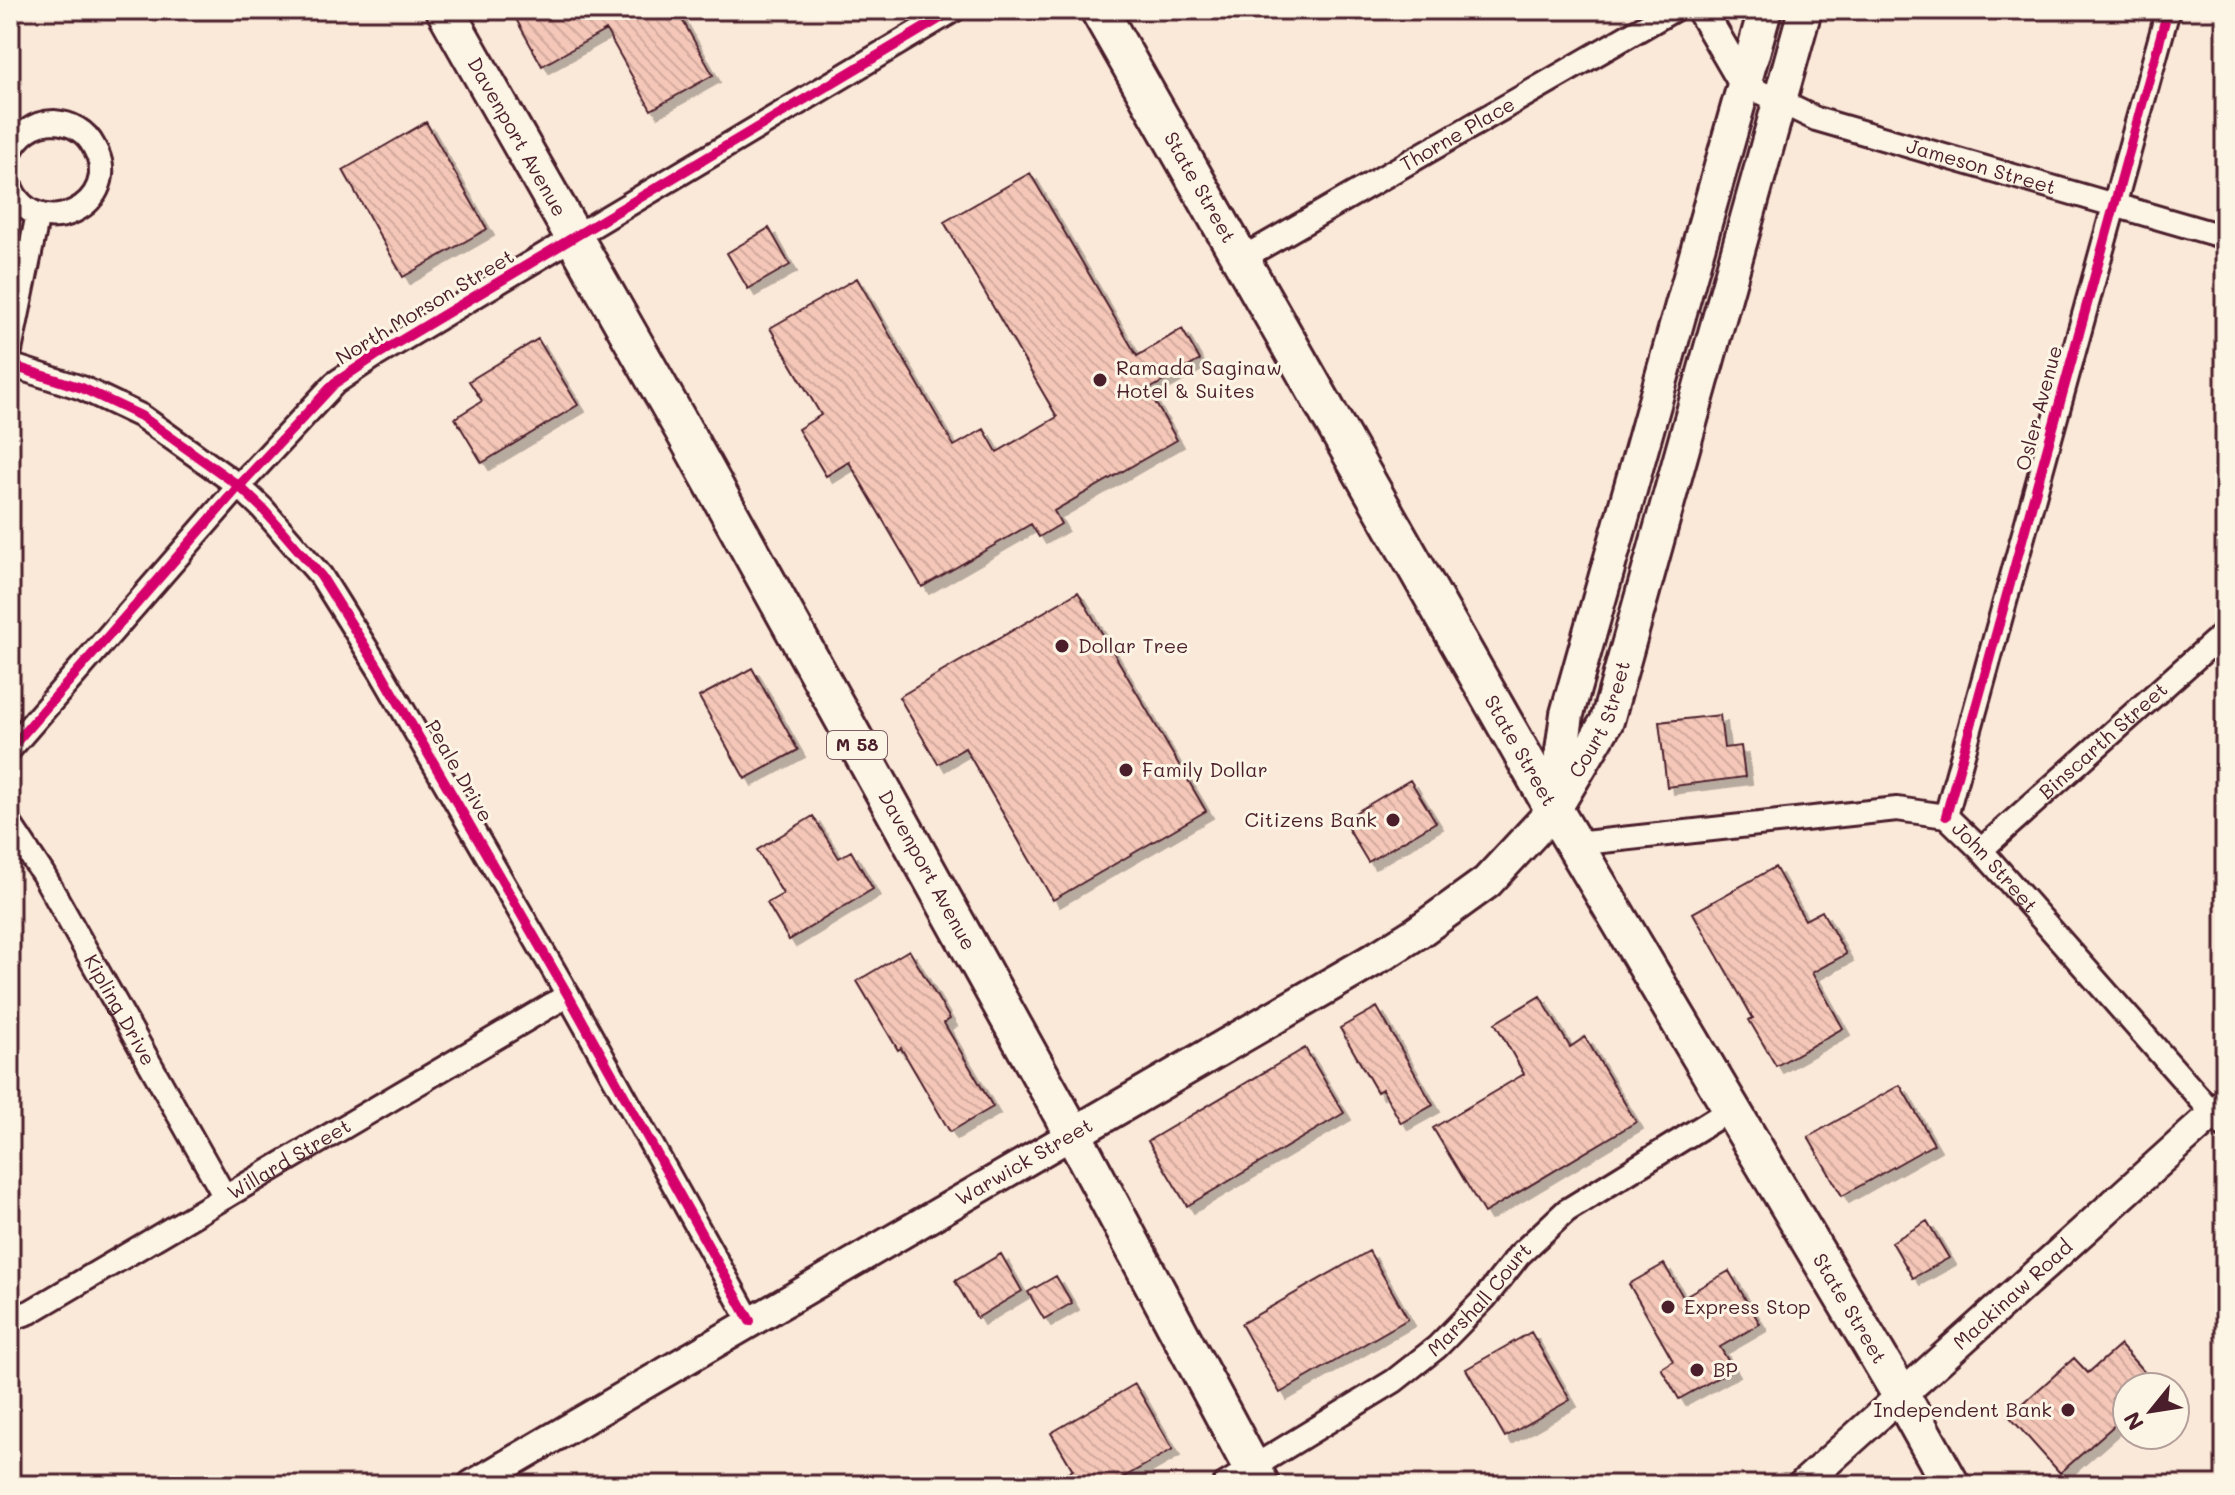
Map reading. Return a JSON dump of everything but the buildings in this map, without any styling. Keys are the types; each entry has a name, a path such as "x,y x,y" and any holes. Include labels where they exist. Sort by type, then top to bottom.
{"main road":[{"name":"Davenport Avenue","path":"445,10 576,238 1073,1134 1246,1480"},
{"name":"State Street","path":"1099,10 1554,810 1901,1395 1951,1485"},
{"name":"Court Street","path":"1554,810 1567,714 1765,10"},
{"name":"Court Street","path":"1554,810 1607,721 1805,10"},
{"name":"Warwick Street","path":"1073,1134 1418,932 1487,882 1554,810"}],"street":[{"name":"North Morson Street","path":"10,749 239,486 335,383 375,356 954,10"},
{"name":"Thorne Place","path":"1241,259 1673,10"},
{"path":"1701,10 1744,84"},
{"name":"Osler Avenue","path":"1946,816 2168,10"},
{"name":"Jameson Street","path":"1744,84 1816,119 2225,237"},
{"path":"10,152 20,135 33,127 49,122 64,123 79,129 90,139 98,153 101,168 93,197 82,208 68,215 53,217 38,214 24,206 10,186"},
{"path":"10,351 38,214"},
{"name":"Peale Drive","path":"10,365 82,388 141,416 239,486 321,576 381,672 568,995 750,1321"},
{"name":"Binscarth Street","path":"1981,850 2225,632"},
{"name":"John Street","path":"1575,844 1897,809 1946,816 1981,850 2221,1114"},
{"name":"Kipling Drive","path":"10,824 43,874 225,1197"},
{"name":"Willard Street","path":"10,1319 30,1312 568,995"},
{"name":"Marshall Court","path":"1246,1480 1394,1381 1437,1347 1485,1298 1519,1255 1566,1211 1731,1109"},
{"name":"Mackinaw Road","path":"1802,1485 2221,1114"},
{"name":"Warwick Street","path":"472,1485 1073,1134"}],"cycle path":[{"path":"10,749 239,486 335,383 375,356 954,10"},
{"path":"1946,816 2168,10"},
{"path":"10,365 82,388 141,416 239,486 321,576 381,672 568,995 750,1321"}],"place":[{"name":"Ramada Saginaw Hotel & Suites","path":"1100,380"},
{"name":"Dollar Tree","path":"1062,646"},
{"name":"Family Dollar","path":"1126,770"},
{"name":"Citizens Bank","path":"1393,820"},
{"name":"Express Stop","path":"1668,1307"},
{"name":"BP","path":"1697,1370"},
{"name":"Independent Bank","path":"2068,1410"}]}
